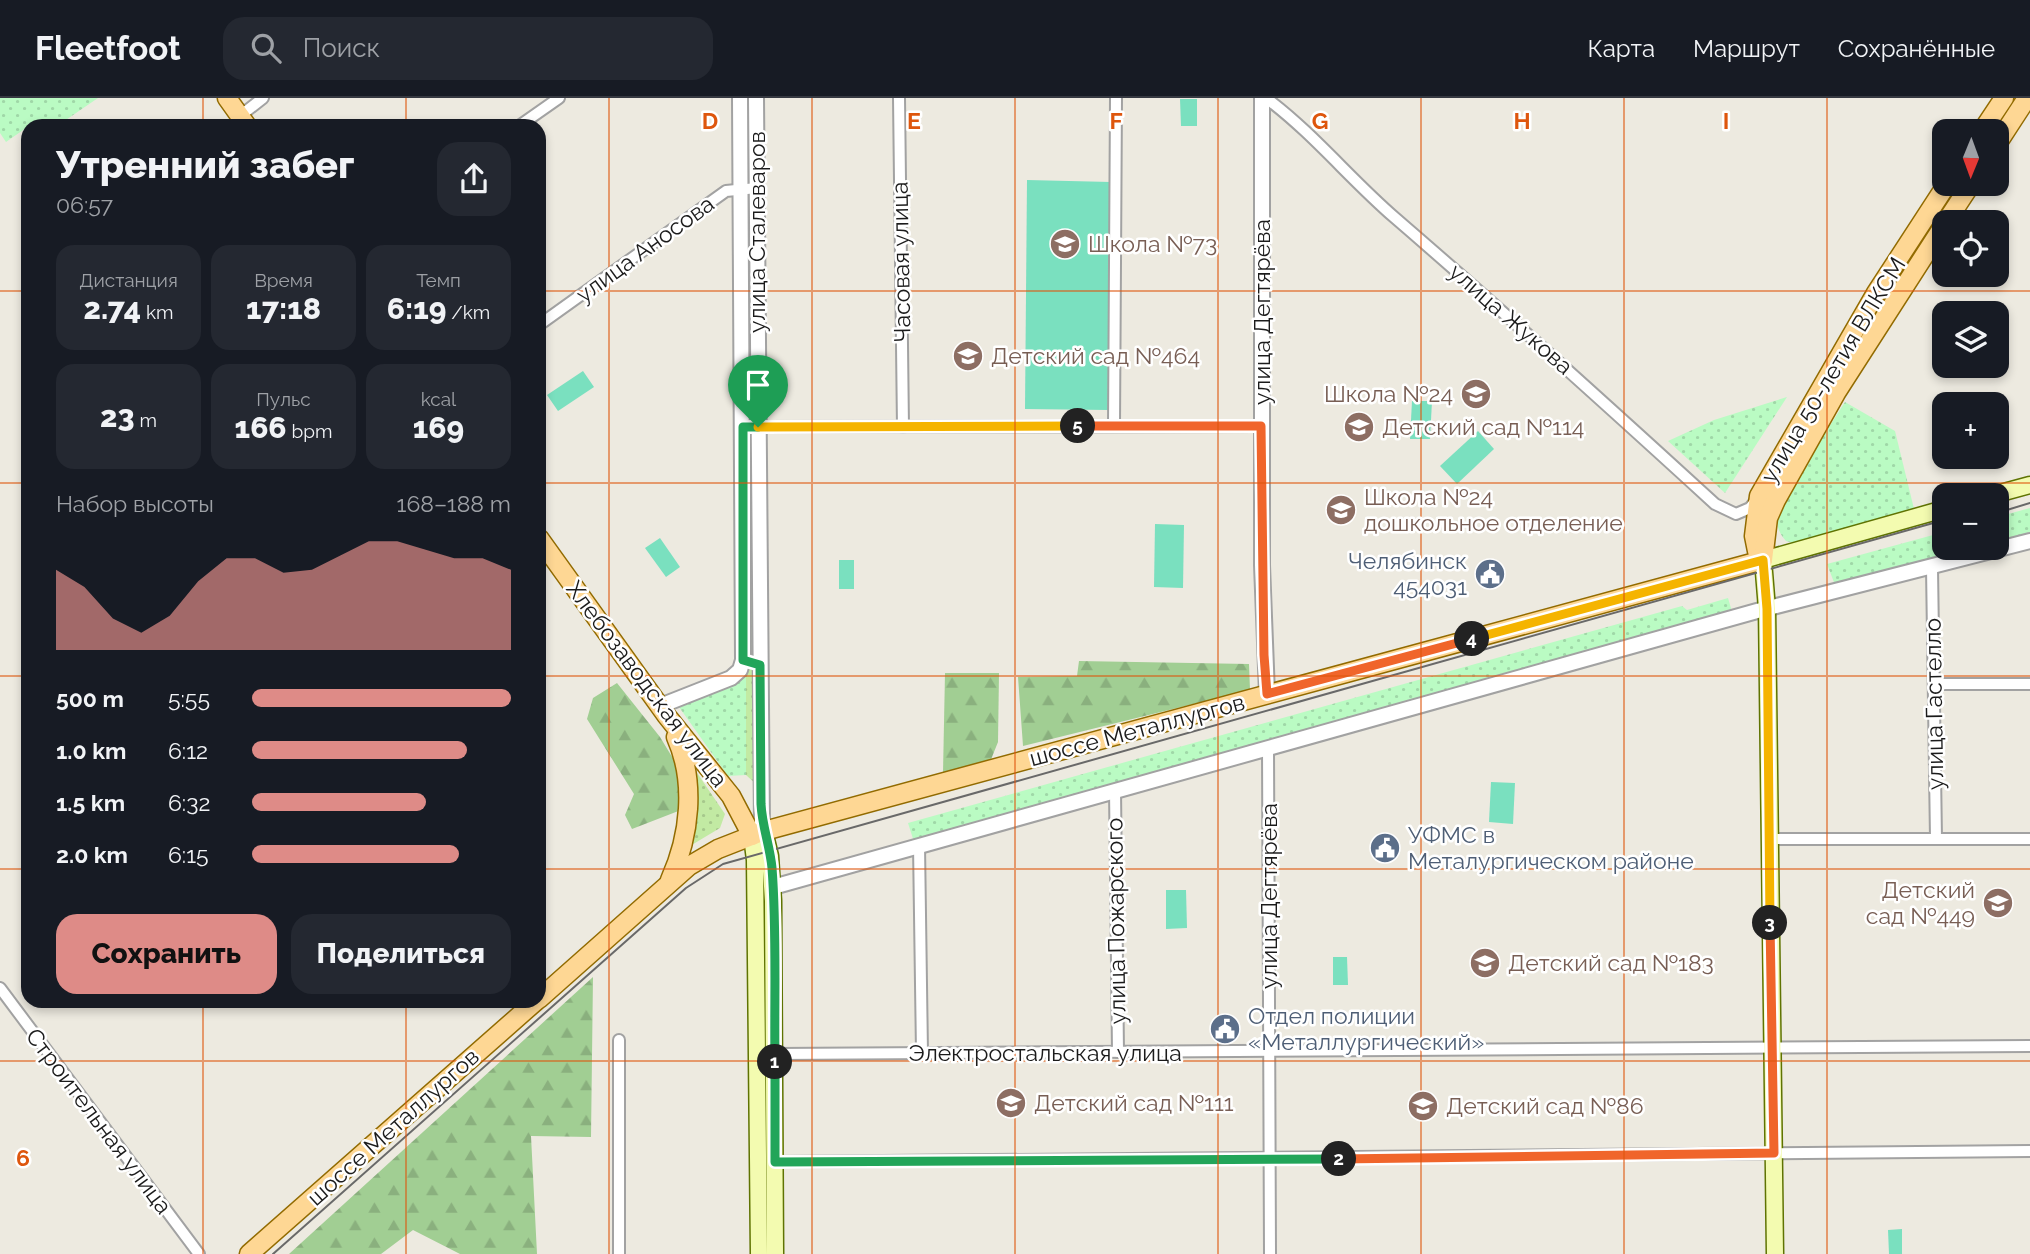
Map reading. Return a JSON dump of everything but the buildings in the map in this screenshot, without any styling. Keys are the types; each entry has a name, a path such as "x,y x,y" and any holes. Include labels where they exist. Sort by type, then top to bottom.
{"main road":[{"path":"227,98 243,119"},
{"path":"1990,119 2004,98"},
{"path":"2009,126 2027,98"},
{"name":"улица 50-летия ВЛКСМ","path":"1763,560 1757,551 1754,536 1759,496 1876,293 1939,196"},
{"name":"улица 50-летия ВЛКСМ","path":"1763,560 1768,519 1786,481 1836,393 1932,244"},
{"path":"2009,491 2030,485"},
{"name":"шоссе Металлургов","path":"546,993 703,857 759,831 1932,512"},
{"name":"Хлебозаводская улица","path":"546,548 663,710 759,831"},
{"path":"1763,560 1767,609 1775,1254"},
{"path":"663,710 684,755 688,789 683,846 668,885"},
{"name":"улица Сталеваров","path":"759,831 772,887 775,1254"},
{"name":"улица Сталеваров","path":"759,831 756,887 759,1254"},
{"path":"756,887 772,887"},
{"name":"шоссе Металлургов","path":"249,1254 529,1008"},
{"path":"757,1055 775,1054"}],"street":[{"path":"246,119 264,98"},
{"path":"529,119 559,98"},
{"name":"улица Сталеваров","path":"740,98 741,188 760,665 759,831"},
{"name":"улица Сталеваров","path":"743,660 757,188 756,98"},
{"name":"Часовая улица","path":"899,98 903,426"},
{"path":"1114,426 1116,98"},
{"name":"улица Дегтярёва","path":"1264,98 1261,426 1264,655 1267,694"},
{"name":"улица Жукова","path":"1264,98 1291,117 1392,215 1727,511 1744,512 1759,496"},
{"name":"улица Аносова","path":"546,320 726,191 757,188"},
{"path":"751,427 1261,426"},
{"path":"772,887 1767,609 2030,541"},
{"name":"улица Гастелло","path":"1932,568 1936,839"},
{"path":"663,710 731,678 740,670 743,660 760,665"},
{"path":"1934,684 2030,684"},
{"name":"улица Дегтярёва","path":"1268,748 1270,1254"},
{"name":"улица Пожарского","path":"1115,790 1118,1052"},
{"path":"1769,839 2030,839"},
{"path":"919,845 922,1054"},
{"name":"Строительная улица","path":"0,988 199,1254"},
{"path":"619,1254 620,1040"},
{"name":"Электростальская улица","path":"775,1054 2030,1046"},
{"path":"775,1162 1622,1157 2030,1151"}],"green space":[{"path":"0,98 98,98 67,119 21,119 21,132 6,142 0,133"},
{"path":"1180,99 1197,99 1197,126 1181,126"},
{"path":"1027,180 1111,182 1108,410 1025,409"},
{"path":"746,192 755,192 754,417 747,417"},
{"path":"1951,196 1956,196 1947,210 1942,210"},
{"path":"1932,225 1932,234 1762,498 1845,357"},
{"path":"583,371 594,387 558,411 547,395"},
{"path":"1787,397 1725,493 1668,441 1714,420"},
{"path":"1412,401 1432,401 1430,439 1410,439"},
{"path":"1845,402 1895,431 1915,513 1794,543 1786,541 1777,522 1782,500"},
{"path":"755,430 754,654 748,654 748,431"},
{"path":"1478,431 1494,449 1457,484 1440,466"},
{"path":"2030,508 2030,532 2009,538 2009,514"},
{"path":"1155,524 1184,525 1183,588 1154,587"},
{"path":"1932,535 1932,559 1835,585 1827,564"},
{"path":"660,538 680,567 666,577 645,548"},
{"path":"839,560 854,560 854,589 839,589"},
{"path":"1728,598 1733,615 915,845 908,823 1682,606 1687,610"},
{"path":"1079,661 1249,664 1250,690 1023,746 1018,677 1077,676"},
{"path":"746,667 757,668 757,785 746,775"},
{"path":"945,673 999,673 998,742 990,762 943,773"},
{"path":"746,675 746,775 728,776 679,707 734,685"},
{"path":"617,683 660,737 677,765 681,810 632,829 625,815 634,794 587,719 593,698"},
{"path":"689,761 725,814 720,828 690,846"},
{"path":"1491,782 1515,783 1513,824 1489,822"},
{"path":"1166,890 1186,890 1187,928 1166,929"},
{"path":"1333,957 1347,957 1348,985 1333,985"},
{"path":"593,977 591,1137 531,1136 537,1254 460,1254 413,1230 381,1254 289,1254"},
{"path":"1902,1229 1902,1254 1889,1254 1888,1230"}],"tram line":[{"path":"2009,509 2030,503"},
{"path":"273,1254 686,888 723,864 1932,523"}],"place":[{"name":"Школа №73","path":"1065,244"},
{"name":"Детский сад №464","path":"968,356"},
{"name":"Школа №24","path":"1476,394"},
{"name":"Детский сад №114","path":"1359,427"},
{"name":"Школа №24 дошкольное отделение","path":"1341,510"},
{"name":"Челябинск 454031","path":"1490,574"},
{"name":"УФМС в Металургическом районе","path":"1385,848"},
{"name":"Детский сад №449","path":"1998,903"},
{"name":"Детский сад №183","path":"1485,963"},
{"name":"Отдел полиции «Металлургический»","path":"1225,1029"},
{"name":"Детский сад №111","path":"1011,1103"},
{"name":"Детский сад №86","path":"1423,1106"}],"route":[{"path":"1261,426 1264,655 1267,694 1763,560 1767,609 1774,1153 1603,1157 775,1162 773,901 772,868 762,827 760,665 748,664 743,660 743,427 758,427 1261,426"}]}
